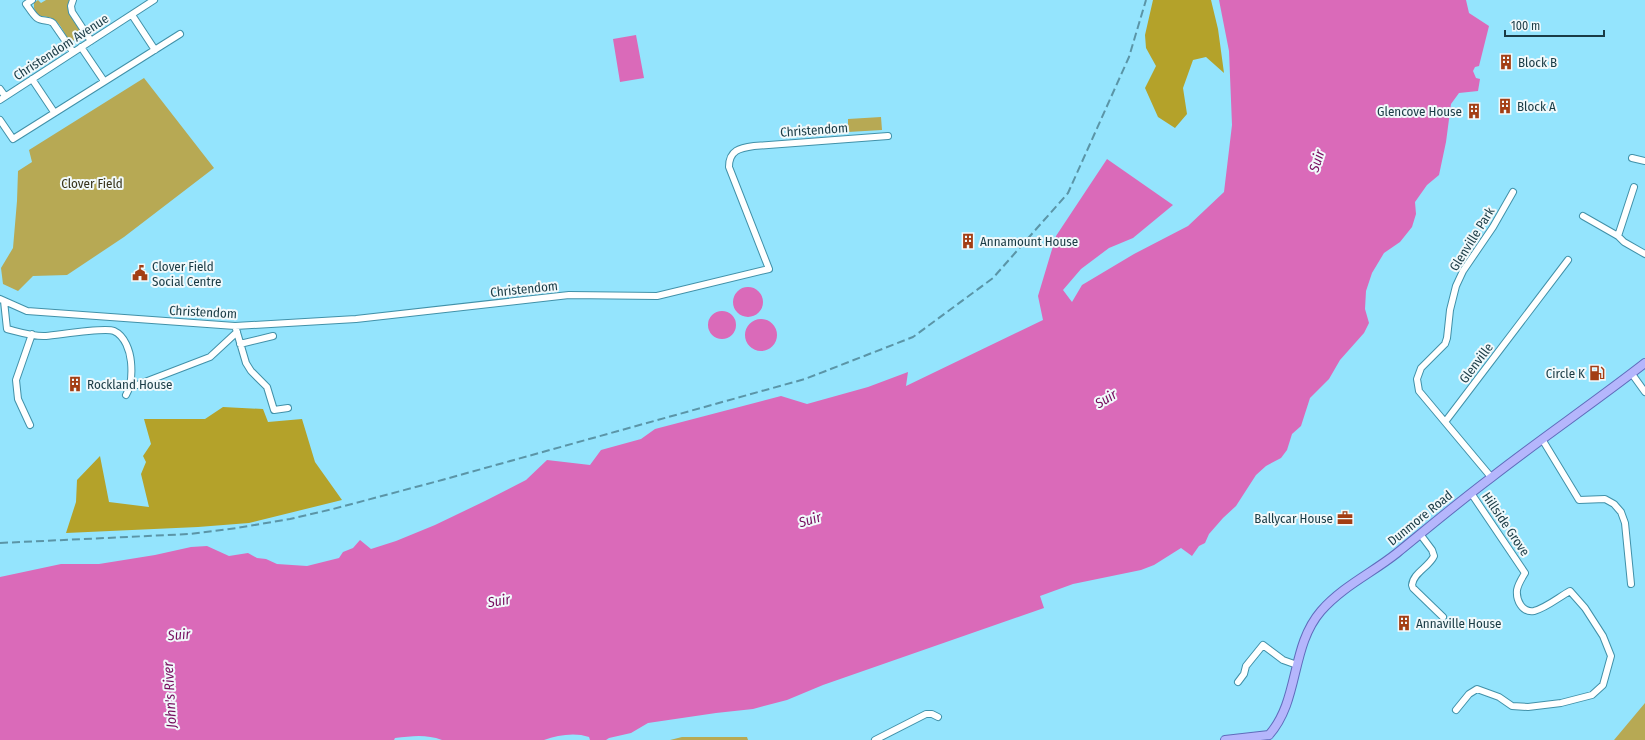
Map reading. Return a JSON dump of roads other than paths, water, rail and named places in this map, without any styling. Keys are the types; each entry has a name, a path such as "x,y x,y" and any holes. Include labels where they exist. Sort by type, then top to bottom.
{"main road":[{"name":"Dunmore Road","path":"1269,737 1286,708 1308,630 1325,606 1343,590 1393,556 1491,477 1645,363"},
{"path":"1226,740 1269,737"}],"street":[{"path":"32,0 26,4 36,18 53,22 73,52"},
{"path":"73,0 71,6 72,12 91,41"},
{"name":"Christendom Avenue","path":"2,98 154,0"},
{"path":"132,15 155,50"},
{"path":"0,120 13,139 180,34"},
{"path":"81,47 104,81"},
{"path":"32,79 54,112"},
{"path":"0,89 2,98"},
{"name":"Christendom","path":"2,300 28,311 236,329 356,319 569,296 657,296 769,269 729,167 729,160 734,152 742,147 888,136"},
{"path":"1632,158 1645,161"},
{"path":"1618,236 1634,187"},
{"name":"Glenville Park","path":"1444,422 1419,391 1417,379 1422,368 1445,344 1449,332 1450,310 1456,286 1463,271 1493,227 1513,192"},
{"path":"1583,216 1618,236 1624,242 1645,254"},
{"name":"Glenville","path":"1444,422 1568,260"},
{"path":"2,300 7,328 44,336 109,329 119,334 128,348 132,368 131,385 126,395"},
{"path":"236,329 246,364 267,387 274,410 288,408"},
{"path":"131,385 137,385 210,357 221,348 236,329"},
{"path":"30,425 18,399 16,380 32,334"},
{"path":"240,344 273,336"},
{"path":"1632,374 1645,392"},
{"path":"1444,422 1491,477"},
{"path":"1542,439 1579,500 1605,499 1614,504 1621,512 1625,523 1630,584"},
{"name":"Hillside Grove","path":"1456,710 1469,694 1478,689 1499,697 1512,706 1528,707 1561,704 1592,695 1602,685 1611,656 1603,636 1585,608 1570,591 1542,608 1534,611 1523,609 1520,604 1517,590 1525,573 1471,493"},
{"path":"1420,534 1432,550 1434,556 1432,560 1414,578 1412,585 1413,588 1443,617"},
{"path":"1238,682 1244,674 1246,666 1263,645 1282,660 1297,665"},
{"path":"875,740 926,714 932,714 938,717"}],"water":[{"path":"1219,0 1466,0 1469,13 1489,26 1479,66 1475,67 1473,71 1476,78 1480,79 1478,91 1459,93 1451,104 1446,142 1439,175 1427,185 1415,202 1416,214 1412,227 1400,242 1384,253 1372,273 1366,291 1365,309 1369,323 1364,333 1340,360 1329,379 1310,398 1301,426 1292,434 1287,450 1281,458 1266,466 1256,475 1236,506 1223,518 1209,534 1205,543 1199,546 1192,556 1181,548 1154,565 1141,570 1073,584 1040,596 1044,608 823,685 787,700 753,709 648,723 631,733 606,740 590,740 589,737 584,735 572,734 544,740 442,740 419,736 395,738 394,740 0,740 0,577 61,564 99,564 155,555 191,547 207,546 229,556 248,553 257,558 266,559 277,564 307,566 339,558 343,552 353,548 360,540 371,549 396,541 435,525 526,480 547,460 590,465 601,450 641,439 655,429 781,396 807,404 868,387 908,372 906,386 1043,320 1038,296 1056,236 1107,159 1173,205 1133,238 1109,248 1081,269 1063,290 1072,302 1082,285 1134,254 1188,226 1224,192 1232,125 1229,51"},
{"path":"636,35 644,78 620,82 613,39"},
{"path":"748,287 754,288 762,296 762,308 754,316 748,317 742,316 734,308 733,302 734,296 742,288"},
{"path":"722,311 732,315 736,325 732,335 722,339 712,335 708,325 712,315"},
{"path":"761,319 770,322 774,326 777,335 774,344 770,348 761,351 752,348 748,344 745,335 748,326 752,322"}],"railway":[{"path":"0,543 190,534 290,519 442,480 805,379 913,337 993,278 1068,193 1129,57 1146,0"}],"place":[{"name":"Block B","path":"1506,62"},
{"name":"Block A","path":"1505,106"},
{"name":"Glencove House","path":"1474,111"},
{"name":"Annamount House","path":"968,241"},
{"name":"Clover Field Social Centre","path":"140,273"},
{"name":"Circle K","path":"1597,373"},
{"name":"Rockland House","path":"75,384"},
{"name":"Ballycar House","path":"1345,518"},
{"name":"Annaville House","path":"1404,623"}],"water label":[{"name":"Suir","path":"1317,161"},
{"name":"Suir","path":"1106,399"},
{"name":"Suir","path":"810,520"},
{"name":"Suir","path":"499,601"},
{"name":"Suir","path":"179,635"},
{"name":"John's River","path":"170,695"}],"park label":[{"name":"Clover Field","path":"92,183"}]}
